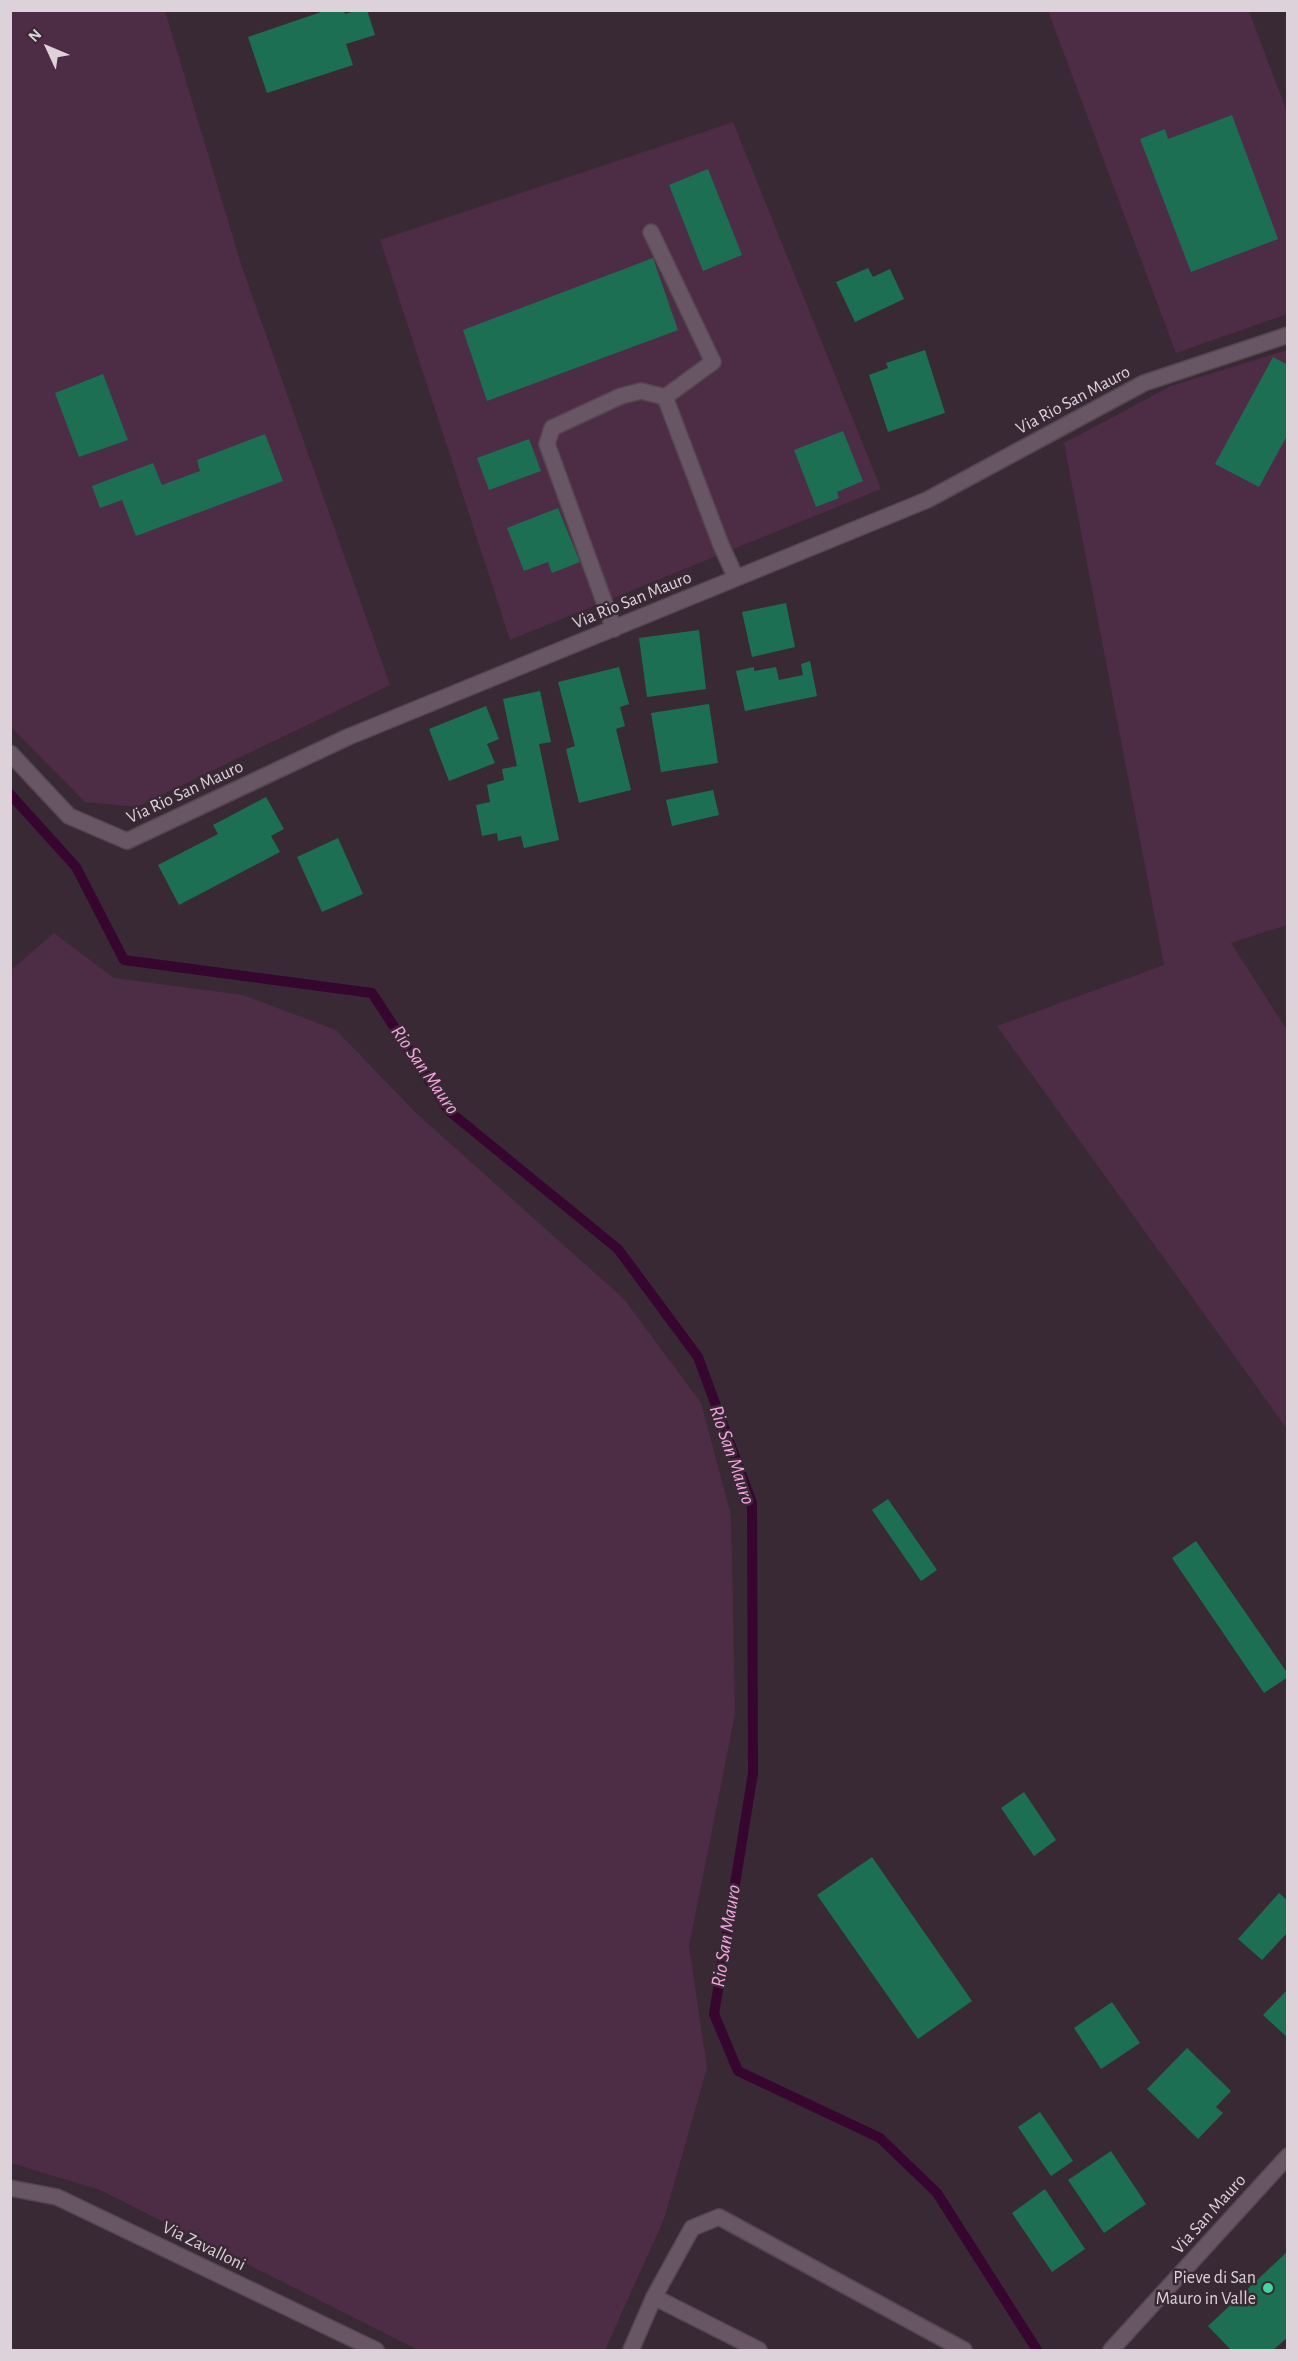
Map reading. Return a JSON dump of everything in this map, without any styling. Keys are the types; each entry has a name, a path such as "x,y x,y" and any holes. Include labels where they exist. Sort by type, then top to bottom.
{"street":[{"path":"651,232 713,362 665,397"},
{"name":"Via Rio San Mauro","path":"10,753 69,816 127,841 348,737 927,500 1144,383 1287,335"},
{"path":"614,629 547,444 552,428 621,396 641,391 665,397"},
{"path":"665,397 721,545 736,578"},
{"name":"Via San Mauro","path":"1111,2350 1287,2156"},
{"name":"Via Zavalloni","path":"10,2188 57,2197 376,2350"},
{"path":"631,2350 654,2297 692,2228 719,2217 964,2350"},
{"path":"654,2297 759,2350"}],"shaded area":[{"path":"10,11 165,11 241,264 390,685 137,807 85,802 11,727"},
{"path":"1048,11 1249,11 1287,112 1287,314 1176,353"},
{"path":"733,122 881,489 510,640 380,240"},
{"path":"1287,350 1287,925 1231,943 1287,1030 1287,1429 997,1026 1164,965 1064,443 1171,386"},
{"path":"54,933 114,978 243,995 336,1030 416,1113 624,1299 701,1403 731,1515 735,1714 689,1946 707,2068 664,2219 605,2350 418,2350 100,2190 11,2163 10,971"}],"building":[{"path":"327,10 344,10 345,14 367,10 375,35 346,44 353,65 267,93 248,37"},
{"path":"1232,115 1278,239 1191,272 1140,139 1165,129 1168,139"},
{"path":"708,169 742,255 703,271 669,185"},
{"path":"653,258 678,330 487,401 463,330"},
{"path":"868,268 873,277 890,269 904,299 855,322 836,282"},
{"path":"925,350 945,413 888,432 869,375 888,368 886,363"},
{"path":"1273,357 1288,365 1288,434 1259,487 1215,464"},
{"path":"103,374 128,440 79,457 55,393"},
{"path":"843,431 863,481 837,492 839,498 816,507 794,450"},
{"path":"265,434 283,481 136,536 122,500 100,508 92,486 153,463 162,485 200,471 197,460"},
{"path":"529,439 541,471 489,490 477,458"},
{"path":"558,508 580,562 552,573 548,562 524,571 507,528"},
{"path":"786,603 795,647 752,657 742,612"},
{"path":"699,630 706,689 647,697 639,638"},
{"path":"810,661 817,696 745,711 736,671 754,667 754,671 776,667 779,680 803,675 801,664"},
{"path":"619,667 629,704 620,707 625,726 616,729 631,790 579,803 566,749 575,746 558,682"},
{"path":"540,691 551,742 539,744 559,840 524,848 521,836 498,841 497,833 482,836 476,805 490,802 487,785 504,780 502,769 517,766 503,699"},
{"path":"709,704 718,763 661,772 651,713"},
{"path":"486,706 499,739 487,744 495,763 449,781 429,729"},
{"path":"713,790 719,815 672,826 666,800"},
{"path":"266,797 284,829 271,836 280,852 179,905 158,865 218,834 213,825"},
{"path":"338,838 363,894 322,912 297,857"},
{"path":"888,1499 937,1570 921,1581 872,1510"},
{"path":"1196,1541 1288,1674 1288,1677 1264,1693 1172,1558"},
{"path":"1024,1792 1056,1840 1034,1856 1001,1808"},
{"path":"872,1857 972,2001 918,2039 817,1895"},
{"path":"1279,1893 1288,1901 1288,1932 1262,1960 1238,1939"},
{"path":"1288,1989 1288,2038 1263,2015"},
{"path":"1112,2002 1140,2043 1101,2069 1074,2028"},
{"path":"1187,2048 1231,2091 1216,2107 1223,2113 1198,2139 1147,2089"},
{"path":"1040,2112 1073,2161 1051,2176 1018,2127"},
{"path":"1111,2151 1146,2204 1104,2233 1068,2180"},
{"path":"1045,2189 1085,2249 1052,2272 1012,2213"},
{"name":"Pieve di San Mauro in Valle","path":"1288,2251 1288,2337 1273,2350 1231,2350 1208,2326"}],"waterway":[{"name":"Rio San Mauro","path":"10,794 76,867 124,960 372,993 449,1111 618,1249 698,1357 752,1503 753,1773 714,2014 738,2071 880,2138 937,2193 1037,2350"}],"place":[{"name":"Pieve di San Mauro in Valle","path":"1268,2288"}]}
